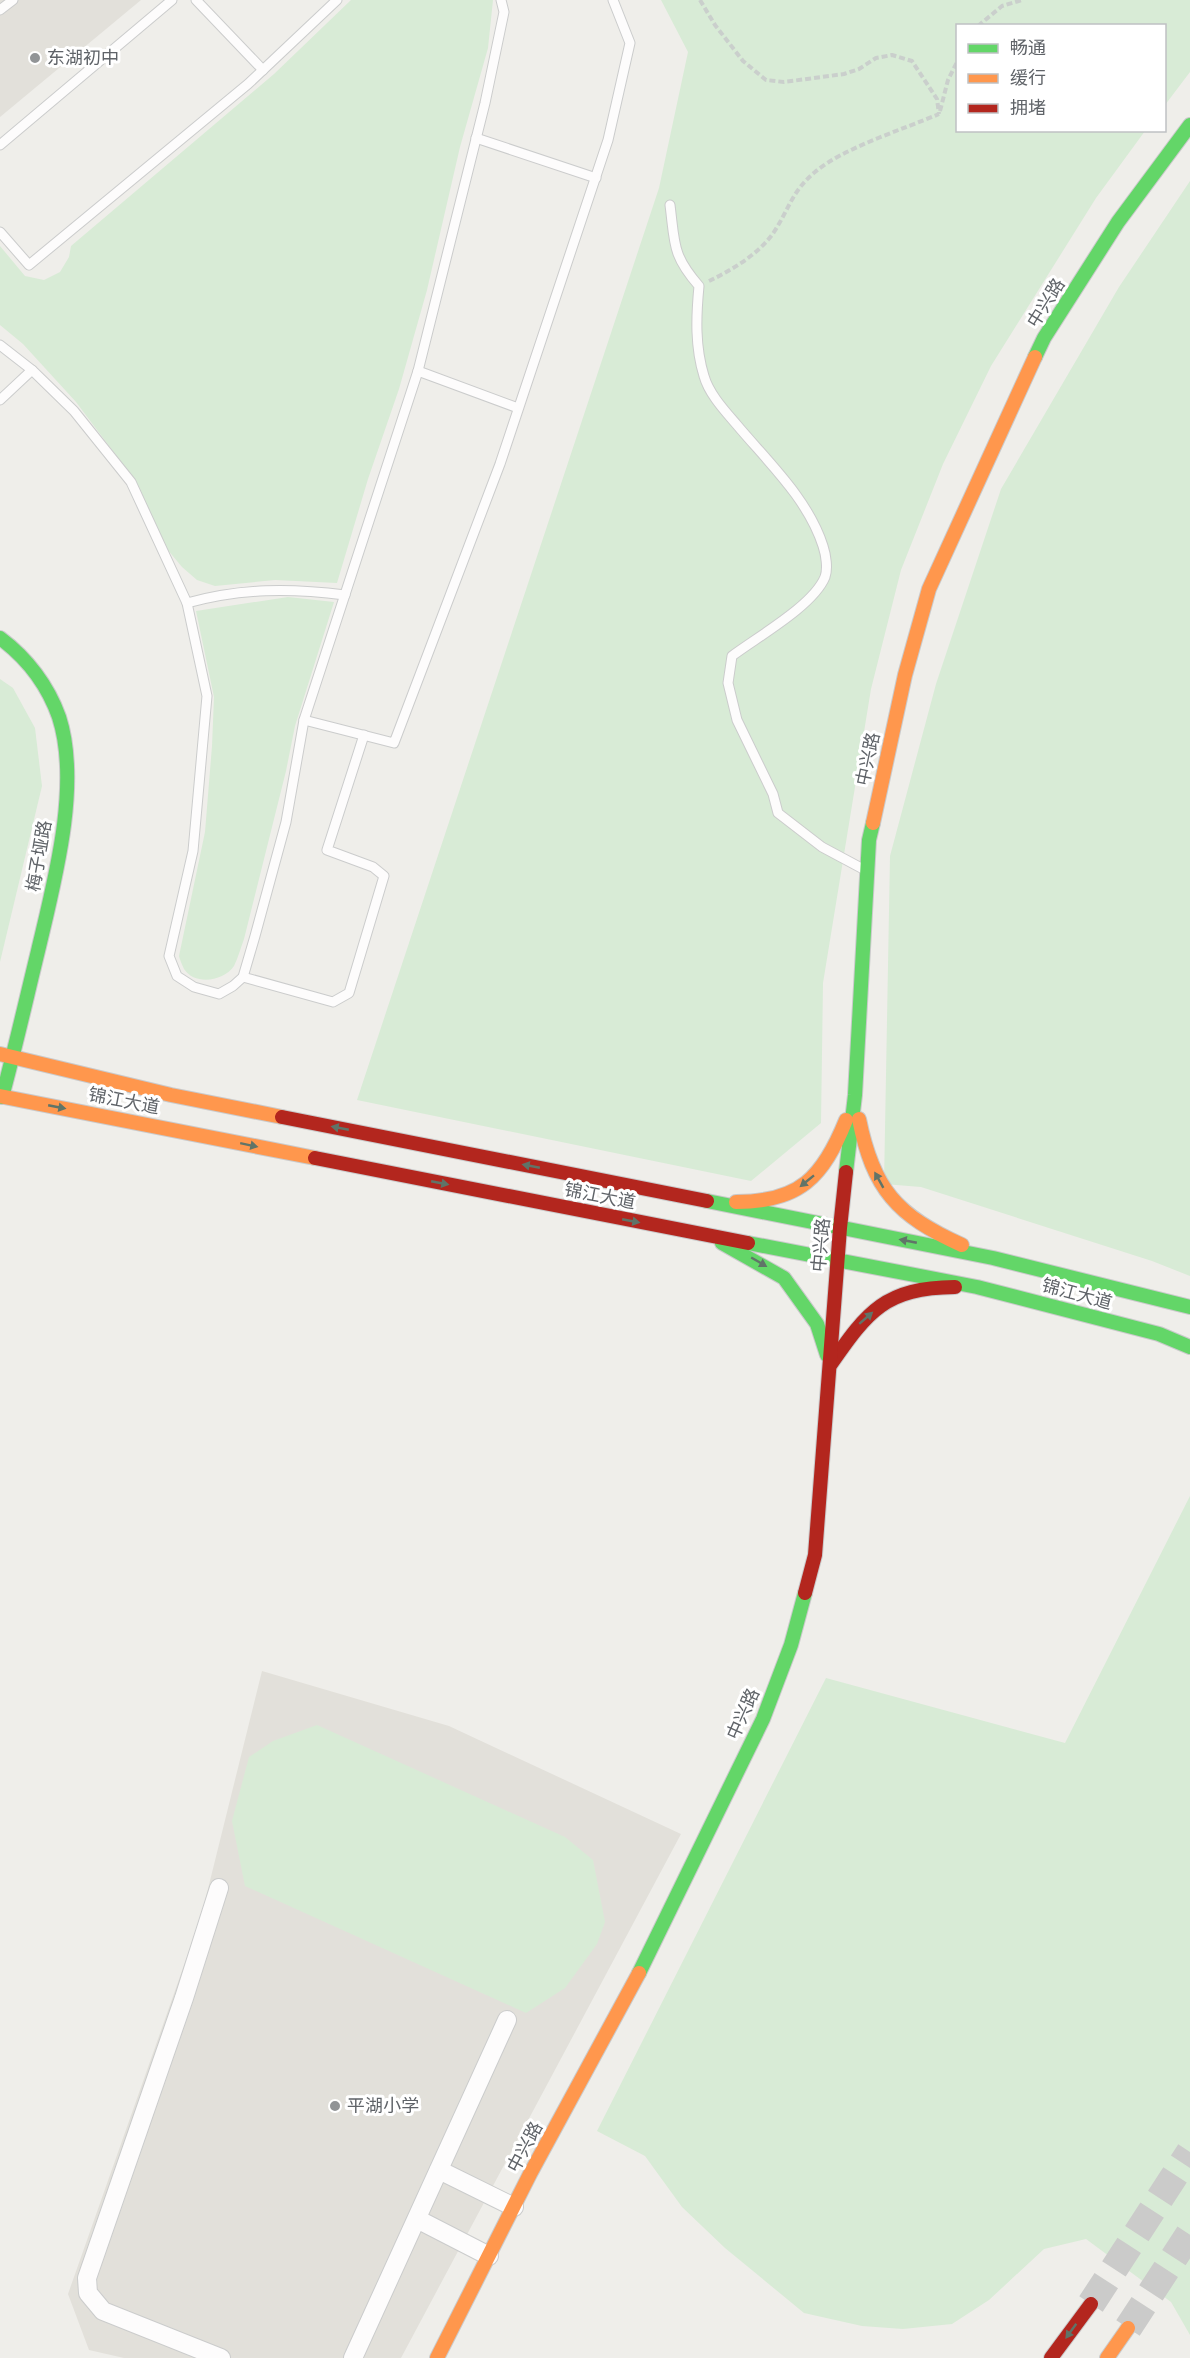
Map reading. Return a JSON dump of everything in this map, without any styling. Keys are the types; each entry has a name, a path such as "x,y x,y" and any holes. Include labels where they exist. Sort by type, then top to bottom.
{"main road":[{"name":"中兴路","path":"437,2358 514,2207 649,1954 762,1719 791,1645 815,1555 840,1228 855,1095 869,840 905,675 929,589 1044,338 1118,222 1190,125"},
{"name":"梅子垭路","path":"0,638 24,660 52,702 62,729 67,773 66,806 49,906 7,1056 1,1097"},
{"name":"锦江大道","path":"7,1056 183,1097 993,1258 1190,1307"},
{"path":"717,1203 775,1199 807,1184 823,1166 839,1138 855,1095"},
{"path":"855,1095 862,1138 873,1170 889,1199 938,1236 993,1258"},
{"name":"锦江大道","path":"1,1097 838,1262 978,1287 1159,1334 1190,1347"},
{"path":"706,1236 755,1260 784,1278 816,1324 831,1364"},
{"path":"831,1364 862,1320 891,1299 940,1286 978,1287"},
{"path":"1051,2358 1091,2304"},
{"path":"1107,2358 1128,2328"}],"street":[{"path":"219,1888 180,2009 87,2278 88,2293 103,2311 192,2353 221,2358"},
{"path":"353,2358 507,2020"},
{"path":"439,2170 514,2207"},
{"path":"417,2219 489,2256"}],"lane":[{"path":"0,10 13,0"},
{"path":"0,145 172,0"},
{"path":"196,0 262,70"},
{"path":"0,232 29,265 262,70 337,0"},
{"path":"0,345 32,370 74,411 131,482 187,603 207,696 193,851 170,956 177,976 194,987 219,994 233,986 243,976 286,822 304,720 418,371 476,138 504,12 501,0"},
{"path":"304,720 394,743 500,464 608,140 630,43 613,0"},
{"path":"476,138 596,178"},
{"path":"670,205 675,249 684,268 699,286 696,334 704,378 720,405 807,508 826,556 826,576 813,595 732,656 728,683 737,720 773,794 778,813 822,847 868,872"},
{"path":"0,400 32,370"},
{"path":"418,371 518,408"},
{"path":"187,603 220,594 257,591 303,590 345,595"},
{"path":"243,976 333,1002 349,993 384,876 373,867 327,850 364,735"}],"path":[{"path":"700,0 715,25 743,61 766,80 784,82 844,74 859,69 876,58 892,55 912,62 937,99 939,114"},
{"path":"980,24 1002,6 1022,0"},
{"path":"939,114 948,80 956,62"},
{"path":"699,286 728,272 752,254 773,233 796,190 833,159 939,114"}],"shaded area":[{"name":"东湖初中","path":"0,0 141,0 0,117"},
{"name":"平湖小学","path":"262,1671 449,1726 681,1834 401,2358 124,2358 89,2350 68,2294 201,1917"}],"green space":[{"path":"351,0 493,0 488,48 460,147 427,290 399,389 368,479 337,583 275,580 215,586 197,580 167,549 127,470 76,402 23,344 0,325 0,246 25,276 44,280 60,272 69,257 71,246 274,74"},
{"path":"661,0 1190,0 1190,72 1166,104 1166,24 956,24 956,132 1144,132 1096,198 991,366 943,464 901,570 871,689 823,983 821,1123 751,1181 357,1100 659,188 688,52"},
{"path":"1190,181 1190,1276 1152,1261 921,1187 884,1184 890,856 936,684 1001,489 1119,287"},
{"path":"288,597 334,602 295,726 244,939 234,966 224,975 209,980 195,978 184,969 179,956 205,832 214,697 196,611"},
{"path":"0,679 13,688 35,728 42,786 0,962"},
{"path":"1190,1496 1190,2335 1171,2302 1086,2239 1044,2249 989,2300 952,2324 903,2329 862,2326 804,2313 725,2248 682,2207 645,2156 597,2131 826,1678 1065,1743"},
{"path":"317,1725 565,1837 593,1860 605,1922 597,1944 565,1988 526,2013 245,1886 232,1821 249,1757 273,1741"}],"tunnel":[{"path":"1091,2304 1190,2152"},
{"path":"1128,2328 1190,2233"}],"traffic: fast":[{"path":"1035,357 1044,338 1118,222 1190,125"},
{"path":"0,638 36,673 49,694 59,717 65,744 67,773 63,834 51,895 2,1097"},
{"path":"846,1172 855,1095 869,840 873,823"},
{"path":"707,1201 993,1258 1190,1307"},
{"path":"722,1243 784,1278 817,1324 827,1355"},
{"path":"748,1243 977,1287 1159,1334 1190,1347"},
{"path":"639,1973 763,1719 791,1645 805,1593"}],"traffic: slow":[{"path":"873,823 905,675 929,589 1035,357"},
{"path":"0,1054 171,1095 282,1117"},
{"path":"0,1096 315,1158"},
{"path":"859,1119 872,1164 891,1197 920,1223 962,1245"},
{"path":"736,1202 777,1197 793,1191 806,1182 828,1157 846,1120"},
{"path":"437,2358 530,2174 639,1973"},
{"path":"1107,2358 1128,2328"}],"traffic: jam":[{"path":"282,1117 707,1201"},
{"path":"315,1158 748,1243"},
{"path":"805,1593 815,1555 846,1172"},
{"path":"831,1364 856,1330 881,1306 911,1292 955,1287"},
{"path":"1051,2358 1091,2304"}],"place":[{"name":"东湖初中","path":"35,58"},
{"name":"平湖小学","path":"335,2106"}]}
